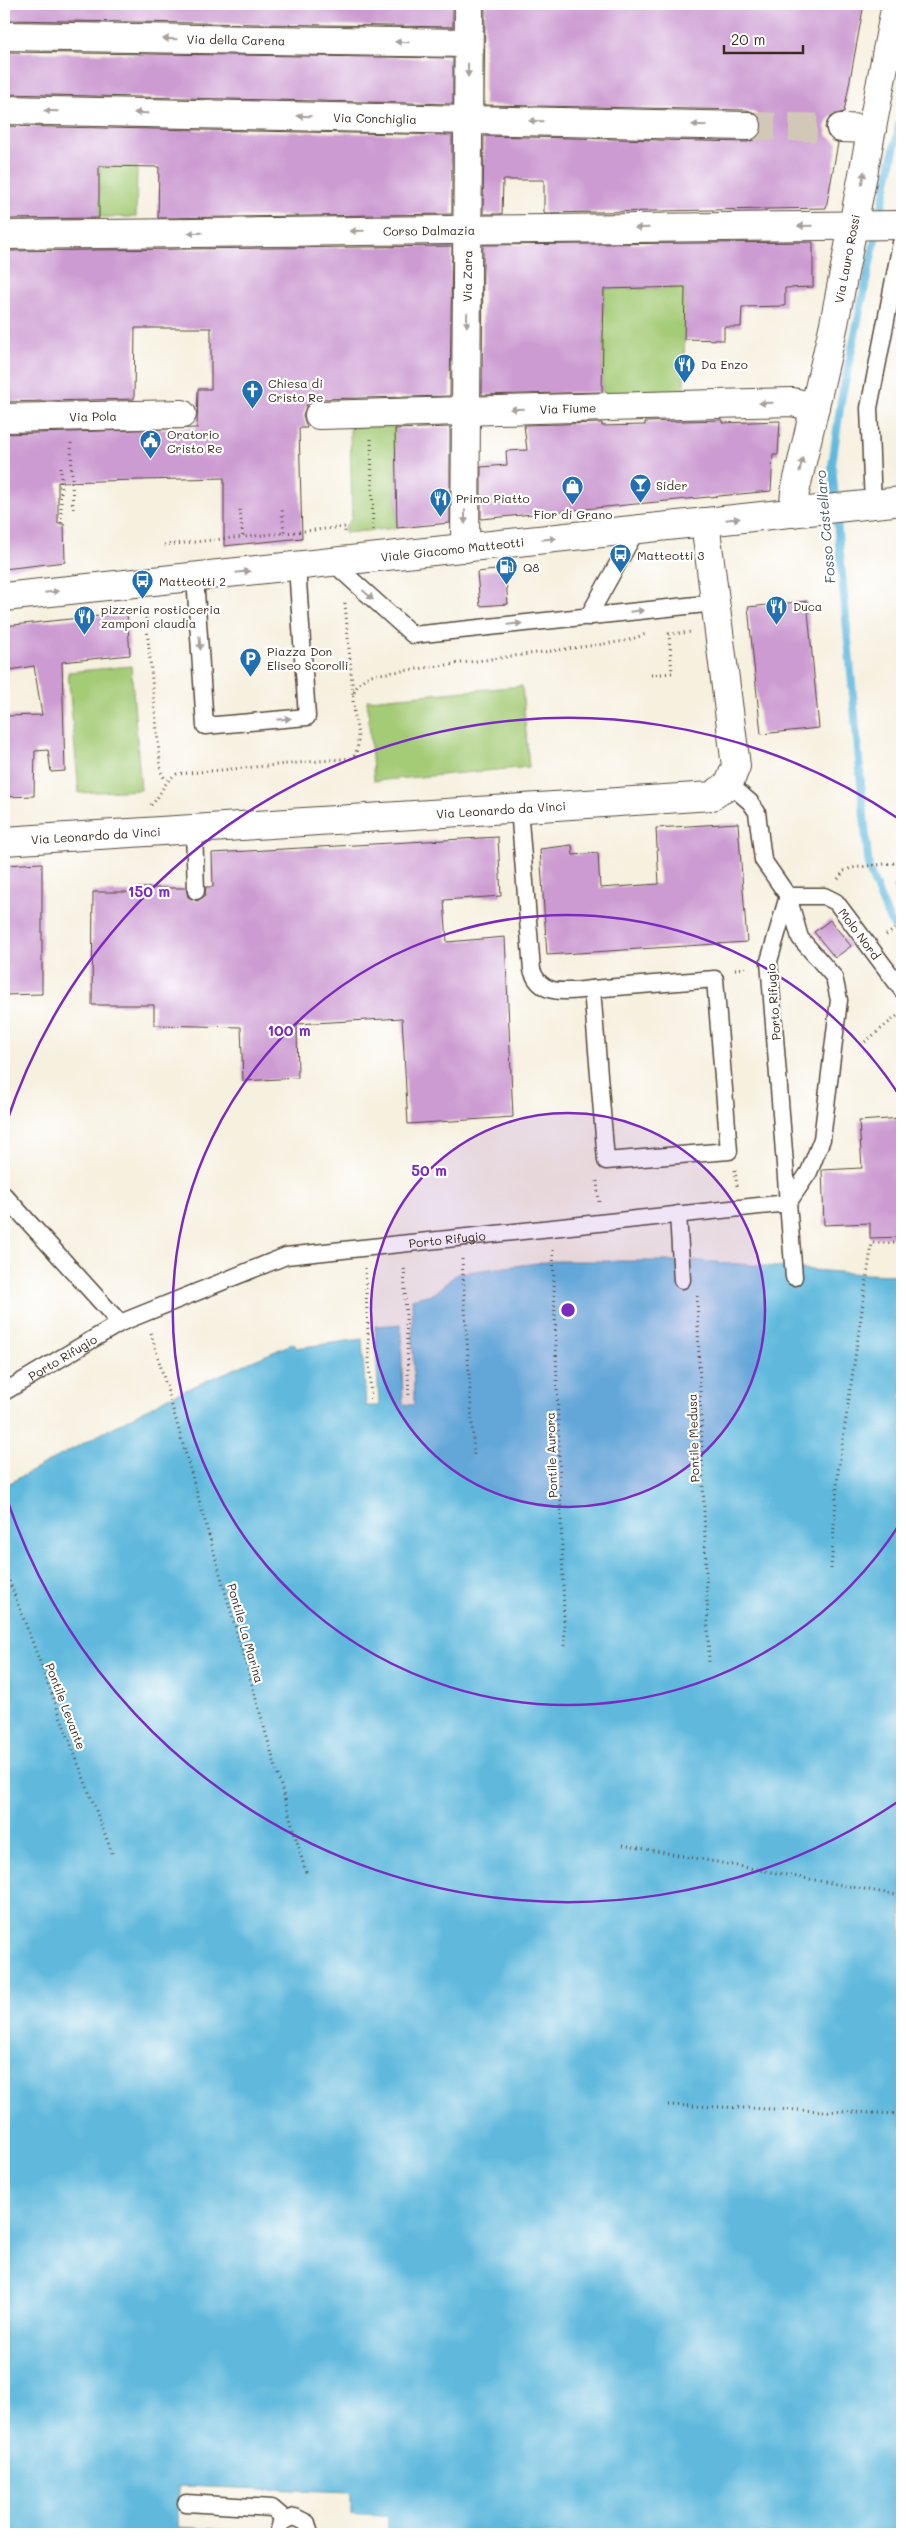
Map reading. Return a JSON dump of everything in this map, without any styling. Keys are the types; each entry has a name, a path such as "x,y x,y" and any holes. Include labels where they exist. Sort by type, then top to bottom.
{"street":[{"name":"Via Zara","path":"466,548 469,4"},
{"name":"Via Lauro Rossi","path":"801,512 795,492 834,324 860,225 872,129 896,4"},
{"name":"Via della Carena","path":"4,36 468,42"},
{"name":"Via Conchiglia","path":"4,110 747,126"},
{"path":"841,128 872,129"},
{"name":"Corso Dalmazia","path":"4,235 860,225 899,229"},
{"name":"Via Fiume","path":"319,415 792,402 815,407"},
{"name":"Via Pola","path":"4,418 182,414"},
{"name":"Viale Giacomo Matteotti","path":"4,597 902,501"},
{"path":"705,522 736,766 730,784"},
{"name":"Via Leonardo da Vinci","path":"4,841 712,796 730,784"}],"lane":[{"path":"862,505 870,408 899,229"},
{"path":"588,616 637,529"},
{"path":"332,562 413,635 715,603"},
{"path":"195,577 205,726 307,717 297,566"},
{"path":"730,784 750,802 757,812 763,860 788,896 800,938 834,977 839,1000 822,1139 809,1172 788,1203 794,1277"},
{"path":"519,808 532,970 535,979 548,990 555,992 715,979 729,1150 606,1161 592,989"},
{"path":"194,829 196,891"},
{"name":"Porto Rifugio","path":"4,1392 120,1323 286,1256 788,1203 769,961 788,896"},
{"name":"Molo Nord","path":"788,896 824,896 836,902 902,990"},
{"path":"4,1195 120,1323"},
{"path":"678,1214 682,1280"},
{"path":"186,2503 272,2508 285,2519"},
{"path":"278,2534 279,2526 285,2519 295,2517 304,2520 310,2534"}],"path":[{"path":"370,413 373,534"},
{"path":"70,416 73,512"},
{"path":"61,467 61,524"},
{"path":"282,507 284,533"},
{"path":"240,510 243,537"},
{"path":"164,545 345,527"},
{"path":"345,603 354,694"},
{"path":"145,606 161,772 166,781"},
{"path":"536,653 626,641 653,631"},
{"path":"651,675 672,673 669,634 698,631"},
{"path":"851,868 902,862"},
{"path":"878,939 902,924"},
{"path":"715,979 723,970 769,967"},
{"path":"861,1045 897,1015"},
{"path":"729,1150 734,1160 739,1208"},
{"path":"602,1223 596,1173 606,1161"},
{"path":"831,1569 838,1472 872,1243 902,1242"},
{"path":"403,1244 409,1398"},
{"path":"364,1248 371,1401"},
{"name":"Pontile Aurora","path":"553,1261 565,1649"},
{"path":"463,1272 474,1456"},
{"name":"Pontile Medusa","path":"697,1291 709,1663"},
{"name":"Pontile La Marina","path":"145,1313 306,1873"},
{"name":"Pontile Levante","path":"4,1566 112,1852"},
{"path":"623,1845 902,1896"},
{"path":"668,2105 902,2114"}],"green space":[{"path":"99,166 137,166 136,217 99,217"},
{"path":"685,288 684,393 602,395 604,289"},
{"path":"395,426 397,528 345,533 345,527 352,518 350,427"},
{"path":"131,666 141,790 79,793 68,672"},
{"path":"522,686 529,767 374,781 367,700"}],"sand":[{"path":"902,883 902,903 892,887"}],"water":[{"path":"553,1261 702,1261 862,1274 902,1275 902,2534 387,2534 387,2517 351,2515 351,2492 179,2486 178,2527 259,2532 259,2534 4,2534 4,1486 169,1397 294,1343 296,1348 362,1339 366,1406 379,1406 375,1326 401,1324 403,1404 414,1405 412,1299 434,1293 458,1273"}],"pier":[{"path":"351,2515 387,2517 387,2534 384,2534 384,2520 351,2518"}],"building":[{"path":"4,4 453,4 453,27 4,20"},
{"path":"485,4 864,4 844,112 833,115 825,127 828,136 838,143 826,208 544,213 544,180 503,180 502,214 483,214 484,136 747,142 754,140 760,134 763,126 760,118 755,113 747,110 484,105"},
{"path":"4,52 453,58 453,104 4,94"},
{"path":"4,126 452,135 452,214 158,218 159,167 99,166 99,218 4,219"},
{"path":"813,242 813,287 785,288 785,306 742,307 741,327 724,327 724,340 684,339 685,287 604,289 602,392 482,395 483,245"},
{"path":"452,246 450,396 319,399 307,404 303,415 307,428 299,428 302,538 224,546 224,478 58,482 58,524 64,524 65,562 4,569 4,434 197,428 198,389 211,389 211,328 135,328 134,399 4,402 4,251"},
{"path":"723,420 723,423 780,421 778,455 773,455 771,491 481,519 481,467 507,465 506,451 527,450 524,425 602,423 602,426 645,425 645,422"},
{"path":"450,427 450,523 397,528 395,429"},
{"path":"505,569 508,604 480,606 477,572"},
{"path":"807,601 819,728 761,734 748,607"},
{"path":"127,613 130,655 62,662 65,771 51,772 48,750 35,751 34,796 4,797 4,716 42,715 34,666 4,671 4,626"},
{"path":"738,823 747,942 547,955 540,849 572,845 573,855 598,853 600,888 659,884 656,828"},
{"path":"498,837 501,896 444,900 447,942 505,937 513,1117 408,1124 402,1018 297,1024 298,1078 243,1081 241,1027 154,1025 154,1005 92,1005 93,892 139,892 138,888 186,888 188,897 197,901 205,896 206,887 213,887 212,853"},
{"path":"42,863 42,994 4,995 4,865"},
{"path":"830,920 851,946 835,958 814,932"},
{"path":"902,1118 902,1237 870,1238 870,1223 824,1225 822,1170 862,1168 859,1121"}],"waterway":[{"name":"Fosso Castellaro","path":"902,112 841,401 832,465 869,870 889,919 902,938"}],"tunnel":[{"path":"747,126 841,128"}],"place":[{"name":"Da Enzo","path":"685,383"},
{"name":"Chiesa di Cristo Re","path":"252,409"},
{"name":"Oratorio Cristo Re","path":"151,460"},
{"name":"Sider","path":"640,504"},
{"name":"Fior di Grano","path":"573,506"},
{"name":"Primo Piatto","path":"440,517"},
{"name":"Matteotti 3","path":"621,574"},
{"name":"Q8","path":"507,586"},
{"name":"Matteotti 2","path":"143,600"},
{"name":"Duca","path":"777,625"},
{"name":"pizzeria rosticceria zamponi claudia","path":"85,635"},
{"name":"Piazza Don Eliseo Scorolli","path":"251,677"}]}
